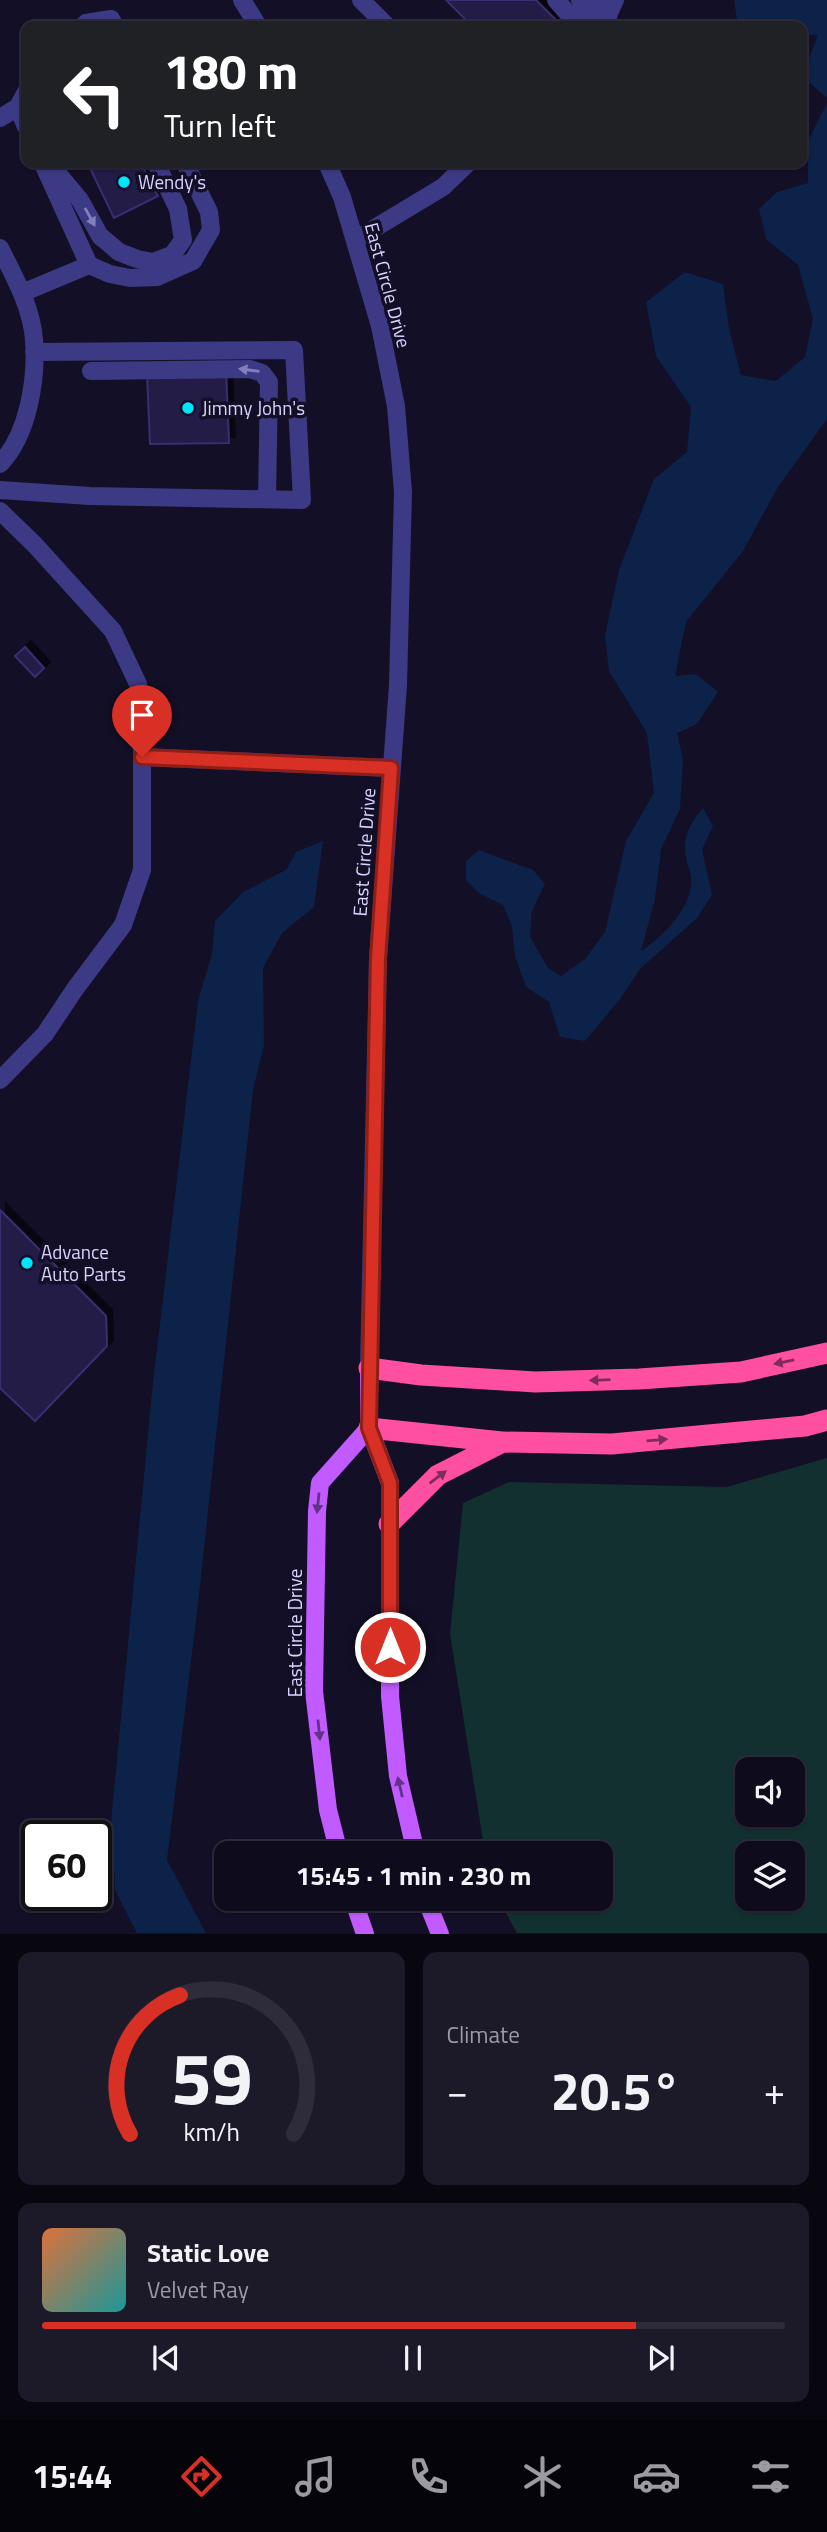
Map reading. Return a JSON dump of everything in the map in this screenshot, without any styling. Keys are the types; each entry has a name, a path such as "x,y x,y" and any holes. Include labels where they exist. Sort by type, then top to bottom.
{"highway":[{"path":"369,1368 421,1376 535,1382 639,1379 741,1371 827,1353"},
{"path":"369,1428 503,1442 612,1444 805,1426 827,1420"},
{"path":"390,1524 438,1475 503,1442"}],"main road":[{"name":"East Circle Drive","path":"369,1368 369,1428 390,1483 390,1696 398,1776 413,1841"},
{"name":"East Circle Drive","path":"336,1841 328,1810 314,1691 317,1511 320,1483 369,1428"},
{"path":"357,1911 365,1934"},
{"path":"431,1911 440,1934"}],"street":[{"path":"242,0 255,21"},
{"path":"361,0 382,21"},
{"path":"556,0 575,21"},
{"path":"580,0 607,17"},
{"path":"596,0 607,17"},
{"path":"0,118 21,101"},
{"path":"45,168 89,265 110,274 130,278 158,277 193,261 211,230 209,212 187,168"},
{"path":"54,168 80,200 100,236 119,252 153,262 172,255 183,240 178,209 158,168"},
{"name":"East Circle Drive","path":"329,168 342,197 380,326 396,406 403,492 398,685 378,959 369,1368"},
{"path":"355,240 443,187 463,168"},
{"path":"0,248 22,293 34,339 30,402 11,452 0,464"},
{"path":"22,293 89,265"},
{"path":"0,490 90,496 302,499 294,351 34,352"},
{"path":"91,371 250,369 262,373 269,382 267,499"},
{"path":"0,511 35,545 113,631 138,684 142,718 142,870 123,925 45,1034 0,1080"},
{"path":"142,757 391,768"}],"green space":[{"path":"827,1458 827,1933 517,1933 505,1911 613,1911 613,1841 483,1841 450,1634 463,1503 509,1482 727,1487"}],"water":[{"path":"734,0 827,0 827,98 807,80 807,63 818,35 807,34 807,21 737,21"},
{"path":"827,103 827,419 778,487 743,551 686,622 675,676 696,674 718,692 697,724 677,733 683,760 680,809 661,849 655,899 641,951 674,922 686,903 691,880 685,853 686,839 690,826 703,808 713,826 702,850 712,895 697,918 640,969 620,999 585,1041 560,1037 549,1002 526,987 515,956 512,927 503,905 479,893 466,880 466,861 479,850 533,870 545,884 532,911 530,937 548,968 561,976 585,959 605,932 626,841 654,793 647,733 609,671 605,635 619,570 654,479 687,452 691,407 656,356 646,302 685,272 723,284 729,329 741,375 776,381 805,357 813,319 798,265 766,239 759,209 777,192 808,183 808,141"},
{"path":"323,841 314,907 282,933 263,968 264,1045 253,1090 199,1595 167,1860 206,1933 137,1933 115,1890 111,1820 152,1392 198,1001 212,954 215,921 243,892 286,870 296,852"}],"building":[{"path":"446,0 536,0 557,21 467,21"},
{"name":"Wendy's","path":"90,168 144,168 158,196 114,218"},
{"name":"Jimmy John's","path":"226,371 229,443 150,444 147,373"},
{"path":"25,647 44,668 35,677 15,656"},
{"name":"Advance Auto Parts","path":"0,1210 106,1316 107,1346 35,1421 0,1388"}],"place":[{"name":"Wendy's","path":"124,182"},
{"name":"Jimmy John's","path":"188,408"},
{"name":"Advance Auto Parts","path":"27,1263"}],"route":[{"path":"142,757 391,768 378,959 369,1428 390,1483 390,1647"}]}
